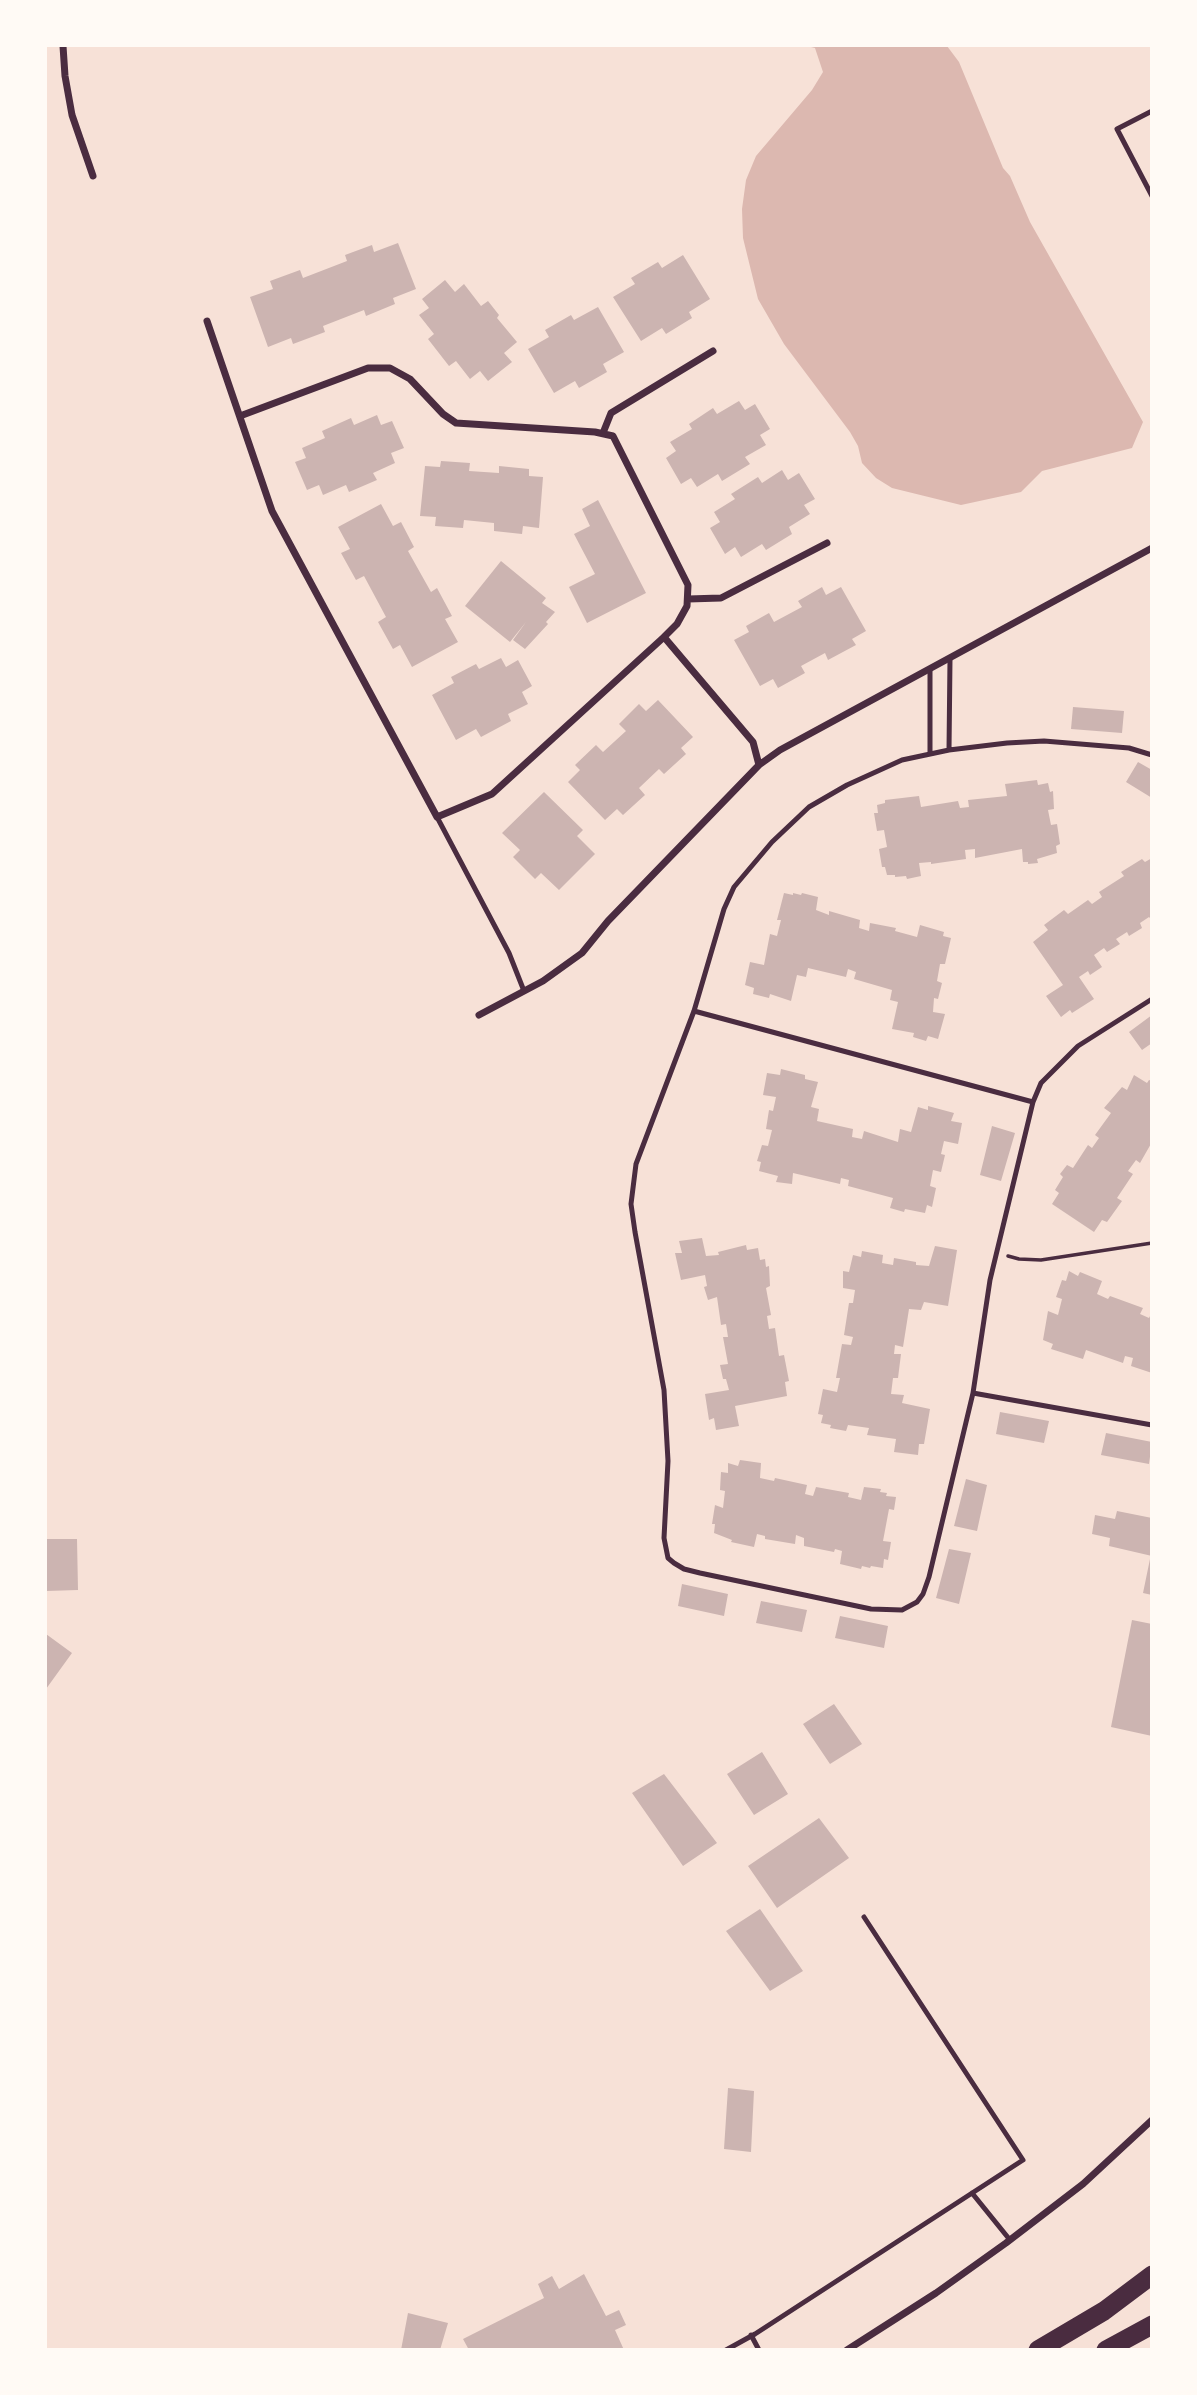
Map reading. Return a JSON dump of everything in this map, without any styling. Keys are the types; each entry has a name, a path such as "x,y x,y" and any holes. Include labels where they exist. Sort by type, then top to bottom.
{"highway":[{"path":"1038,2350 1104,2311 1152,2275"},
{"path":"1106,2350 1152,2325"}],"street":[{"path":"63,46 72,115 93,176"},
{"path":"207,321 272,511 438,817 492,794 664,637 677,624 687,606 688,585 613,436 603,433 456,423 443,414 410,379 390,368 368,368 240,416"},
{"path":"603,433 611,413 713,351"},
{"path":"688,599 721,598 827,542"},
{"path":"479,1015 565,967 582,953 608,921 759,765 780,750 1152,548"},
{"path":"664,637 753,742 759,765"},
{"path":"847,2350 936,2293 1010,2240 1083,2184 1152,2120"}],"lane":[{"path":"1152,111 1117,129 1152,196"},
{"path":"949,750 950,659"},
{"path":"930,669 930,753"},
{"path":"1152,755 1129,748 1044,741 949,750 902,760 847,785 809,807 772,842 734,887 724,909 694,1011 636,1164 631,1204 664,1390 668,1461 664,1538 668,1558 684,1569 871,1609 891,1611 910,1607 923,1594 973,1393 996,1253 1033,1102 1041,1083 1078,1046 1152,999"},
{"path":"438,817 509,953 524,991"},
{"path":"694,1011 1033,1102"},
{"path":"973,1393 1152,1425"},
{"path":"726,2350 1023,2160 864,1917"},
{"path":"972,2193 1010,2240"},
{"path":"751,2335 759,2350"}],"path":[{"path":"996,1253 1041,1261 1152,1243"}],"shaded area":[{"path":"807,46 947,46 959,62 1003,168 1010,176 1030,222 1143,422 1132,448 1042,471 1021,492 961,505 892,488 876,478 862,463 858,446 850,432 784,344 758,299 743,238 742,209 746,180 756,156 812,90 823,72 815,48"}],"building":[{"path":"398,243 416,289 393,298 395,304 366,316 364,310 323,326 325,332 293,344 291,338 268,347 250,297 273,289 270,281 300,270 303,278 347,261 345,255 372,245 374,252"},
{"path":"683,255 710,299 689,312 692,318 666,334 662,328 641,341 613,297 635,284 631,278 658,262 662,268"},
{"path":"445,280 455,292 464,284 481,306 488,301 499,315 497,318 517,342 504,353 512,362 488,381 480,371 470,379 456,361 449,366 428,339 434,334 419,315 429,308 422,299"},
{"path":"598,307 624,352 603,364 607,372 579,388 575,381 554,393 528,349 549,337 545,330 571,315 574,320"},
{"path":"739,401 745,410 755,404 770,429 760,435 766,445 745,457 750,464 722,481 718,474 697,487 691,478 681,484 666,458 676,451 670,442 692,429 689,424 713,408 717,414"},
{"path":"377,415 381,425 392,421 404,448 391,453 395,463 373,473 377,480 349,492 346,485 323,495 319,485 307,490 295,462 306,458 302,448 325,438 322,431 351,418 354,425"},
{"path":"441,461 470,463 469,471 499,473 499,466 529,469 529,476 543,477 539,528 523,526 522,534 494,531 494,523 464,520 463,528 435,526 436,517 420,516 425,466 440,467"},
{"path":"782,470 788,480 799,473 815,499 804,505 810,514 789,527 792,534 766,550 762,544 741,557 735,547 725,554 710,528 720,522 714,512 735,499 731,494 758,477 762,483"},
{"path":"598,500 646,593 587,623 569,587 595,574 574,534 590,526 582,509"},
{"path":"381,504 393,526 401,522 414,547 408,551 431,592 437,588 452,616 445,619 458,642 412,667 400,645 393,649 378,622 386,617 364,576 356,580 341,553 350,549 338,527"},
{"path":"501,561 546,598 542,603 555,612 546,622 548,624 525,649 513,640 526,622 510,642 465,606"},
{"path":"822,587 826,595 841,587 866,631 852,639 856,645 828,660 825,653 801,666 805,673 778,688 773,679 760,686 734,640 749,632 746,626 769,613 774,622 802,607 798,601"},
{"path":"501,658 506,667 518,660 532,686 522,692 528,704 508,714 511,721 481,737 476,729 456,740 432,695 454,683 451,677 476,664 479,669"},
{"path":"658,700 693,737 681,748 686,754 664,774 659,769 639,788 645,795 623,815 617,809 605,820 568,782 580,770 575,765 596,745 603,752 626,731 619,724 639,704 646,711"},
{"path":"1073,707 1124,711 1122,733 1071,729"},
{"path":"1138,762 1152,770 1152,798 1126,782"},
{"path":"1037,780 1038,785 1048,783 1050,792 1053,791 1054,809 1048,810 1051,825 1057,824 1060,844 1056,846 1057,853 1037,859 1038,863 1028,864 1023,862 1022,849 975,858 975,849 965,850 966,859 919,863 921,876 907,879 906,876 887,875 885,867 882,867 879,849 887,847 884,830 877,831 874,813 878,813 877,805 885,803 885,800 919,796 921,807 958,801 960,808 969,807 968,800 1007,796 1005,784"},
{"path":"544,792 583,830 577,836 595,854 559,890 541,873 535,879 513,857 520,850 502,833"},
{"path":"1152,858 1152,920 1149,917 1140,923 1142,928 1129,936 1127,932 1116,939 1120,944 1107,952 1104,948 1094,955 1102,967 1090,975 1088,971 1079,977 1094,999 1061,1017 1046,996 1063,985 1033,942 1048,930 1044,925 1064,910 1068,914 1088,900 1092,904 1102,897 1099,892 1124,876 1121,872 1142,859 1145,862"},
{"path":"784,893 802,893 818,897 816,910 860,920 859,928 869,931 870,923 896,928 895,931 917,937 920,925 944,932 943,936 951,938 945,964 940,964 937,981 942,983 938,999 934,998 933,1012 945,1014 938,1039 928,1036 926,1041 913,1037 914,1033 892,1029 898,1002 890,1000 892,990 854,979 856,972 848,969 846,977 808,968 806,977 797,975 791,1001 770,994 769,998 753,994 754,988 745,985 750,962 764,965 770,934 777,936 781,920 777,920"},
{"path":"1152,1015 1152,1043 1142,1050 1129,1032"},
{"path":"781,1069 805,1075 805,1079 818,1082 811,1107 819,1109 817,1121 853,1129 852,1137 862,1139 864,1131 898,1142 900,1129 911,1132 918,1107 928,1110 928,1106 954,1113 951,1121 962,1123 958,1144 944,1141 941,1154 945,1155 941,1172 933,1170 930,1186 936,1188 932,1207 927,1205 925,1213 905,1209 904,1212 890,1208 893,1198 848,1186 849,1180 841,1178 840,1184 793,1173 792,1184 776,1182 778,1176 759,1171 761,1162 757,1161 762,1145 768,1146 772,1130 766,1129 769,1110 773,1111 776,1097 763,1095 767,1073 780,1075"},
{"path":"1134,1075 1147,1083 1152,1081 1152,1142 1140,1163 1136,1160 1128,1171 1133,1174 1117,1198 1122,1201 1107,1222 1102,1220 1094,1232 1052,1204 1059,1193 1055,1190 1063,1177 1060,1174 1067,1165 1073,1168 1088,1145 1092,1148 1099,1138 1095,1135 1111,1113 1104,1108 1122,1087 1127,1090"},
{"path":"992,1126 1015,1133 1001,1181 980,1175"},
{"path":"702,1238 706,1256 719,1255 718,1252 746,1245 747,1250 758,1248 760,1260 765,1259 766,1267 769,1266 770,1286 766,1288 771,1315 767,1316 769,1329 775,1328 779,1356 784,1355 789,1381 785,1382 787,1396 735,1406 739,1426 716,1430 714,1418 709,1420 705,1394 729,1390 720,1365 728,1364 723,1337 728,1337 726,1324 721,1325 717,1297 708,1300 704,1287 707,1286 705,1275 681,1280 675,1253 682,1253 679,1241"},
{"path":"935,1246 957,1250 948,1306 924,1302 921,1310 909,1309 903,1347 895,1345 894,1354 901,1354 898,1378 893,1378 891,1394 904,1395 902,1403 930,1409 924,1444 919,1444 918,1455 894,1452 896,1439 867,1435 869,1428 848,1425 846,1431 821,1423 823,1415 818,1414 823,1389 837,1392 840,1378 836,1378 842,1344 851,1345 853,1337 844,1335 849,1303 853,1303 855,1290 843,1288 843,1271 849,1272 853,1255 861,1257 862,1251 883,1255 882,1263 893,1265 894,1258 929,1266"},
{"path":"1069,1271 1078,1276 1080,1272 1102,1281 1097,1294 1143,1308 1140,1314 1149,1318 1152,1312 1152,1373 1131,1366 1133,1358 1125,1356 1123,1363 1086,1350 1083,1359 1051,1349 1053,1344 1043,1340 1048,1311 1058,1315 1062,1299 1056,1297 1062,1280 1066,1281"},
{"path":"1000,1412 1049,1421 1044,1443 996,1434"},
{"path":"1106,1433 1152,1442 1149,1464 1101,1455"},
{"path":"740,1460 761,1463 760,1478 774,1481 775,1478 807,1485 805,1494 813,1496 816,1487 849,1493 848,1497 861,1500 864,1487 881,1489 880,1492 887,1493 886,1496 896,1497 894,1510 889,1509 883,1541 891,1542 888,1560 884,1559 883,1568 862,1566 861,1569 840,1564 842,1551 804,1546 804,1538 796,1535 795,1544 765,1539 765,1536 757,1534 754,1547 731,1542 732,1540 714,1533 715,1524 712,1524 715,1505 723,1508 725,1491 720,1490 721,1472 728,1473 728,1463 738,1466"},
{"path":"966,1479 987,1485 977,1531 954,1526"},
{"path":"1117,1511 1152,1518 1152,1556 1109,1546 1110,1538 1092,1534 1095,1515 1115,1519"},
{"path":"46,1539 77,1539 78,1590 46,1591"},
{"path":"949,1549 971,1553 959,1604 936,1598"},
{"path":"1150,1559 1152,1560 1152,1595 1143,1593"},
{"path":"682,1584 728,1594 724,1616 678,1606"},
{"path":"761,1601 807,1610 802,1632 756,1623"},
{"path":"840,1616 888,1626 884,1648 835,1638"},
{"path":"1132,1620 1152,1624 1152,1736 1111,1727"},
{"path":"46,1634 72,1653 46,1689"},
{"path":"834,1704 862,1744 830,1764 803,1724"},
{"path":"762,1752 788,1794 754,1815 727,1774"},
{"path":"664,1774 717,1843 683,1866 632,1793"},
{"path":"819,1818 849,1858 777,1908 748,1866"},
{"path":"760,1909 803,1971 770,1991 726,1931"},
{"path":"728,2088 754,2091 751,2152 724,2149"},
{"path":"584,2274 606,2316 619,2310 626,2325 615,2330 624,2350 469,2350 463,2339 544,2298 538,2284 552,2276 559,2289"},
{"path":"408,2313 448,2323 440,2350 401,2350"}]}
